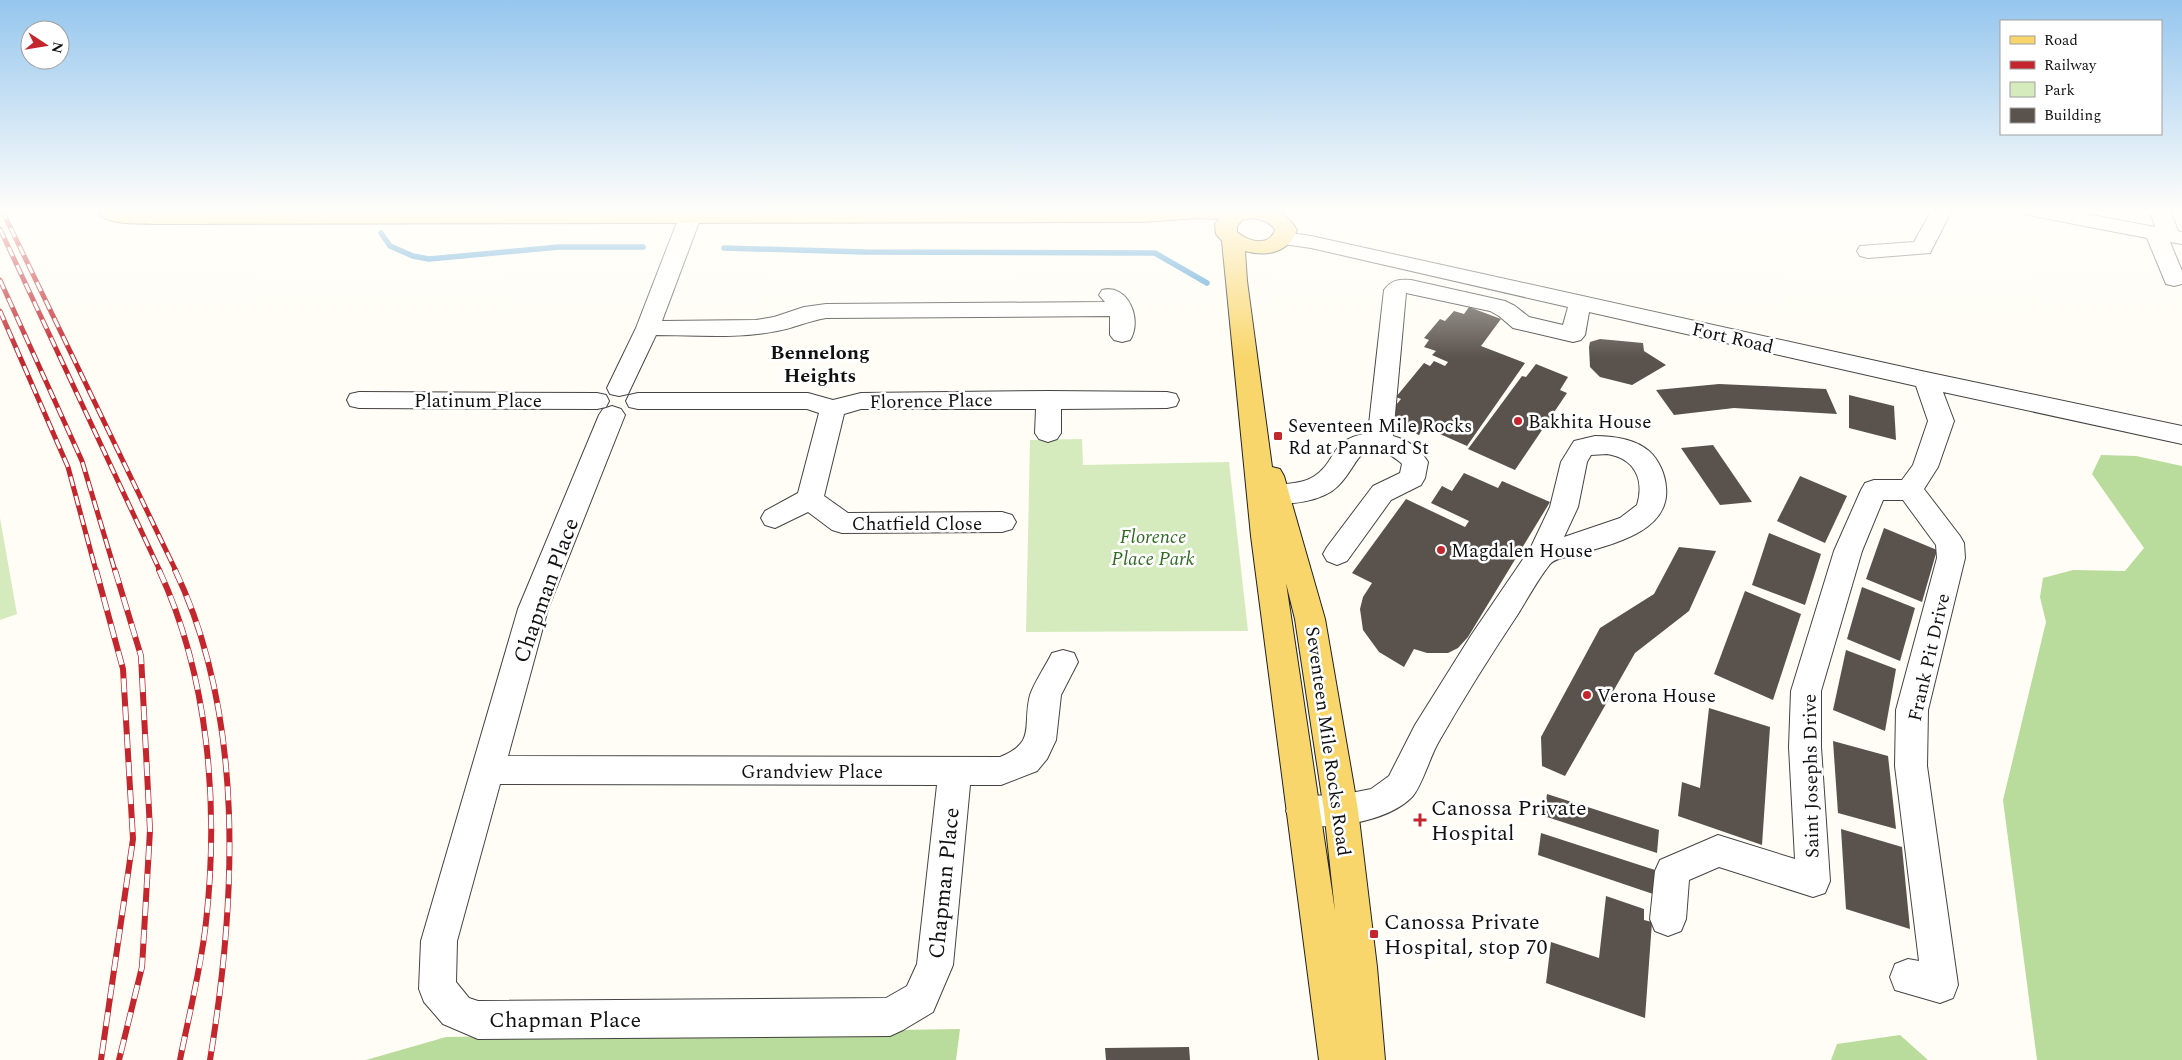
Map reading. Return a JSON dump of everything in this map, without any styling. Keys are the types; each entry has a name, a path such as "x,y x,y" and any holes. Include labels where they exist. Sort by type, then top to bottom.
{"main road":[{"name":"Seventeen Mile Rocks Road","path":"1233,259 1255,430 1265,536 1338,1060"},
{"path":"1236,281 1247,259"},
{"name":"Seventeen Mile Rocks Road","path":"1255,430 1277,494 1310,619 1340,810 1359,967 1366,1060"}],"street":[{"name":"Chapman Place","path":"674,259 648,328 616,401 533,609 439,941 437,989 456,1011 478,1020 890,1017 920,999 936,965 954,771"},
{"name":"Fort Road","path":"1389,259 1926,380 2182,435"},
{"path":"2172,259 2174,279"},
{"path":"1380,440 1395,290 1401,286 1411,286 1496,306 1507,311 1521,323 1573,335 1580,302"},
{"path":"648,328 756,327 778,324 804,314 826,311 1121,309 1122,335"},
{"path":"1910,490 1925,467 1941,421 1926,380"},
{"path":"1048,433 1049,399"},
{"name":"Platinum Place","path":"359,400 616,401"},
{"name":"Florence Place","path":"833,409 861,401 1167,400"},
{"path":"616,401 808,401 833,409 810,499 774,518"},
{"path":"1277,494 1306,490 1325,482 1335,471 1349,449 1364,442 1380,440 1406,452 1415,462 1415,471 1412,478 1382,493 1337,554"},
{"name":"Saint Josephs Drive","path":"1668,919 1672,871 1718,851 1813,881 1805,747 1806,691 1848,551 1874,490 1910,490"},
{"name":"Frank Pit Drive","path":"1908,977 1940,985 1911,766 1912,710 1951,558 1950,543 1910,490"},
{"name":"Chatfield Close","path":"810,499 842,523 1002,522"},
{"path":"1303,811 1340,810 1379,802 1401,786 1426,735 1483,643 1542,554"},
{"name":"Grandview Place","path":"488,770 1001,771 1026,761 1036,750 1040,740 1046,695 1063,662"}],"green space":[{"name":"Florence Place Park","path":"1082,439 1083,465 1229,462 1248,631 1026,632 1030,440"},
{"path":"2101,455 2136,456 2182,466 2182,1060 2037,1060 2003,800 2046,622 2040,597 2043,578 2073,570 2125,571 2144,548 2092,474"},
{"path":"0,518 17,614 0,620"},
{"path":"960,1029 956,1060 366,1060 446,1037"},
{"path":"1900,1035 1928,1060 1831,1060 1837,1044"}],"building":[{"path":"1469,307 1501,319 1481,346 1525,363 1467,446 1424,427 1419,435 1395,424 1396,412 1391,411 1401,399 1396,397 1424,363 1430,366 1434,361 1445,366 1448,362 1432,355 1436,351 1424,347 1429,340 1424,338 1440,319 1445,321 1454,311 1464,314"},
{"path":"1600,339 1643,343 1644,351 1666,365 1632,385 1600,377 1590,367 1589,347 1590,342"},
{"name":"Bakhita House","path":"1536,364 1568,377 1560,390 1567,393 1515,470 1468,449 1522,376 1526,377"},
{"path":"1719,384 1826,389 1837,414 1734,408 1674,415 1656,390"},
{"path":"1849,395 1894,406 1896,440 1849,428"},
{"path":"1713,445 1752,502 1720,505 1681,448"},
{"name":"Magdalen House","path":"1464,473 1498,488 1502,481 1550,502 1468,637 1458,648 1448,653 1427,653 1414,649 1404,667 1379,652 1363,630 1360,609 1363,597 1372,583 1352,573 1406,499 1465,527 1469,521 1431,503 1442,486 1452,491"},
{"path":"1800,476 1847,496 1825,543 1777,521"},
{"path":"1884,528 1937,550 1922,602 1866,579"},
{"path":"1769,533 1821,554 1805,605 1752,585"},
{"name":"Verona House","path":"1679,547 1716,551 1689,611 1635,653 1565,776 1542,766 1541,737 1600,628 1654,594"},
{"path":"1862,587 1915,608 1900,661 1847,639"},
{"path":"1745,591 1801,614 1773,700 1714,674"},
{"path":"1846,650 1896,669 1885,731 1833,710"},
{"path":"1709,708 1770,727 1762,845 1678,816 1682,782 1700,788"},
{"path":"1833,741 1888,756 1896,829 1838,813"},
{"path":"1547,794 1659,830 1657,853 1544,816"},
{"path":"1841,829 1902,847 1910,929 1846,909"},
{"path":"1541,833 1655,870 1653,894 1538,855"},
{"path":"1606,896 1644,909 1644,920 1652,922 1645,1018 1546,983 1551,942 1599,958"},
{"path":"1189,1047 1190,1060 1106,1060 1105,1048"}],"waterway":[{"path":"1166,259 1207,283"}],"railway":[{"path":"14,259 160,571"},
{"path":"26,259 176,571"},
{"path":"0,280 82,461 115,571"},
{"path":"0,311 68,467 96,571"},
{"path":"96,570 123,669 133,839 101,1060"},
{"path":"115,570 141,656 150,830 142,967 119,1060"},
{"path":"159,570 176,611 189,654 199,698 210,788 210,878 206,922 198,974 180,1060"},
{"path":"175,570 198,627 214,687 224,749 229,812 229,875 225,938 219,1000 210,1060"}],"place":[{"name":"Bakhita House","path":"1518,421"},
{"name":"Seventeen Mile Rocks Rd at Pannard St","path":"1278,436"},
{"name":"Magdalen House","path":"1441,550"},
{"name":"Verona House","path":"1587,695"},
{"name":"Canossa Private Hospital","path":"1420,820"},
{"name":"Canossa Private Hospital, stop 70","path":"1374,934"}],"district":[{"name":"Bennelong Heights","path":"820,364"}]}
